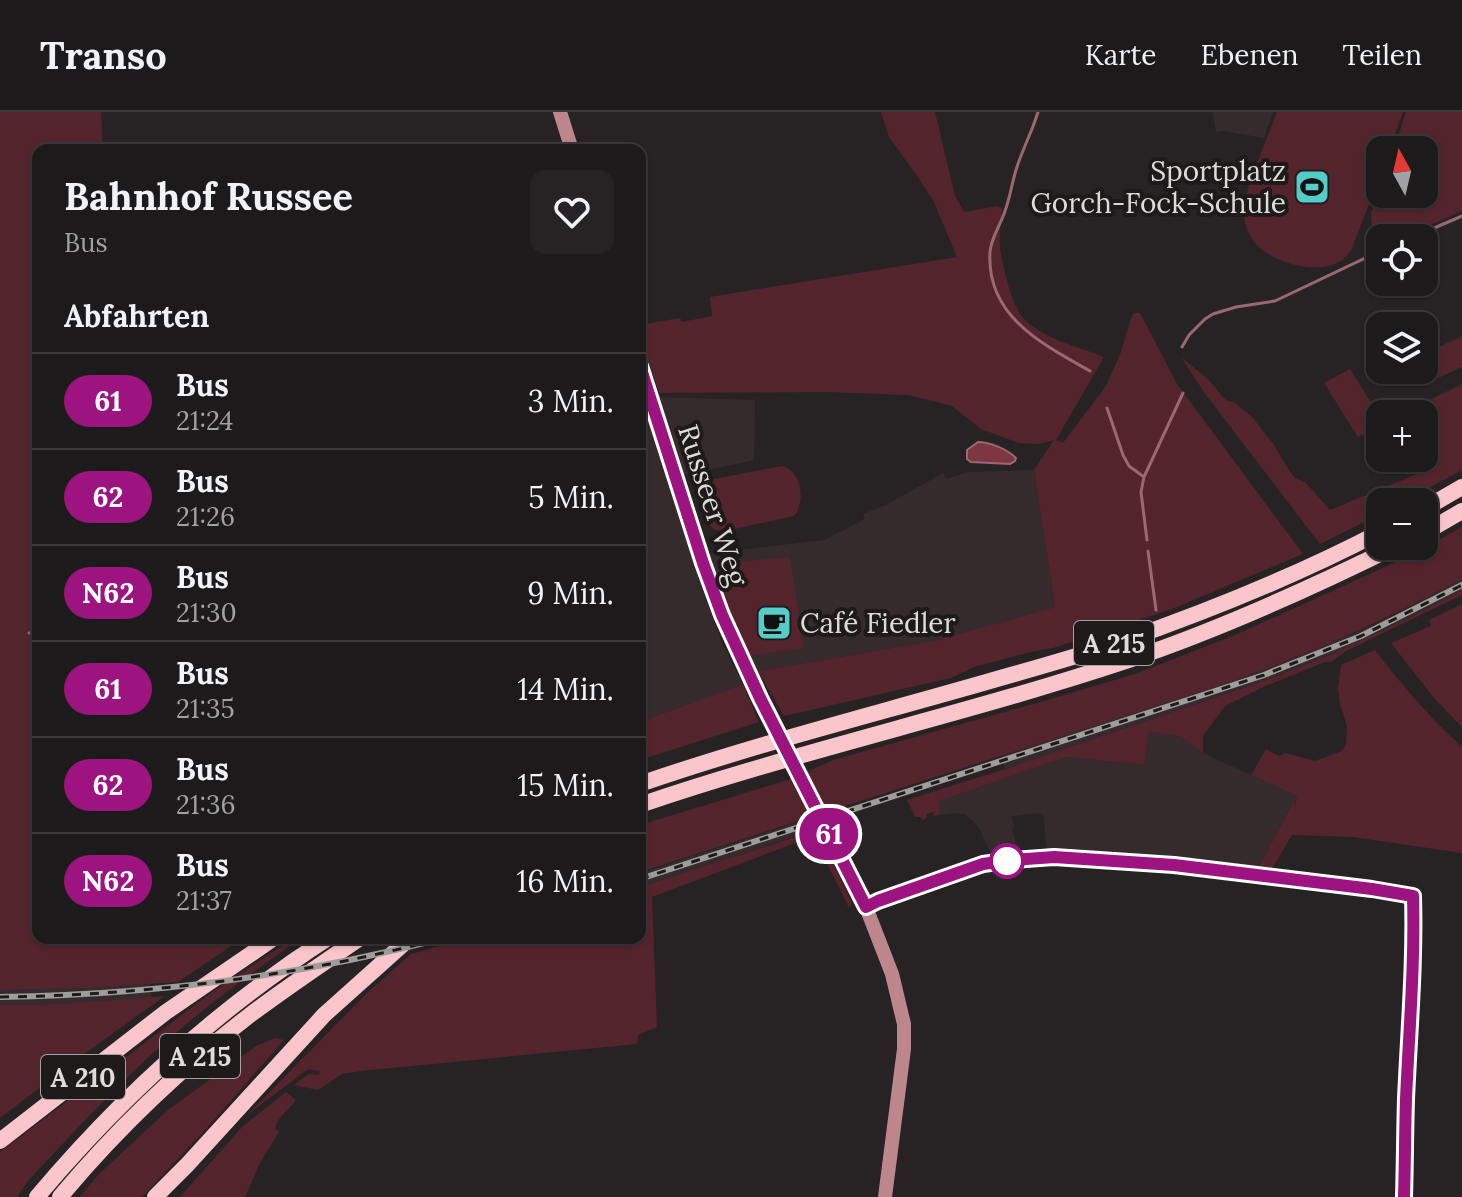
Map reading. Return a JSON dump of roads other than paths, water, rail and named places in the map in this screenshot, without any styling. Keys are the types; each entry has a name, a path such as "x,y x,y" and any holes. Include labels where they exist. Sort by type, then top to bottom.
{"highway":[{"path":"1438,501 1462,487"},
{"path":"1438,525 1462,511"},
{"name":"A 215","path":"646,782 722,756 1005,677 1117,642 1242,595 1366,538"},
{"name":"A 215","path":"646,803 1129,660 1222,625 1367,560"},
{"name":"A 210","path":"0,1141 166,1012 265,944"},
{"name":"A 215","path":"37,1197 99,1128 168,1061 237,1002 318,944"},
{"name":"A 215","path":"60,1197 131,1121 200,1057 272,999 351,944"},
{"path":"155,1197 324,1015 403,944"}],"street":[{"path":"560,112 570,144"},
{"name":"Russeer Weg","path":"646,384 713,590 760,698 866,907 899,999 904,1024 904,1049 885,1197"}],"waterway":[{"path":"1038,112 992,242 991,274 997,294 1020,325 1090,371"},
{"path":"1438,226 1462,216"},
{"path":"1182,347 1189,335 1213,314 1275,301 1366,258"},
{"path":"1144,477 1183,393"},
{"path":"1107,408 1123,455 1129,466 1144,477 1141,492 1147,540"},
{"path":"1148,551 1156,610"}],"railway":[{"path":"646,877 1264,675 1361,636 1462,585"},
{"path":"0,997 112,992 224,981 335,963 419,944"}],"place":[{"name":"Sportplatz Gorch-Fock-Schule","path":"1312,187"},
{"name":"Café Fiedler","path":"774,623"}]}
